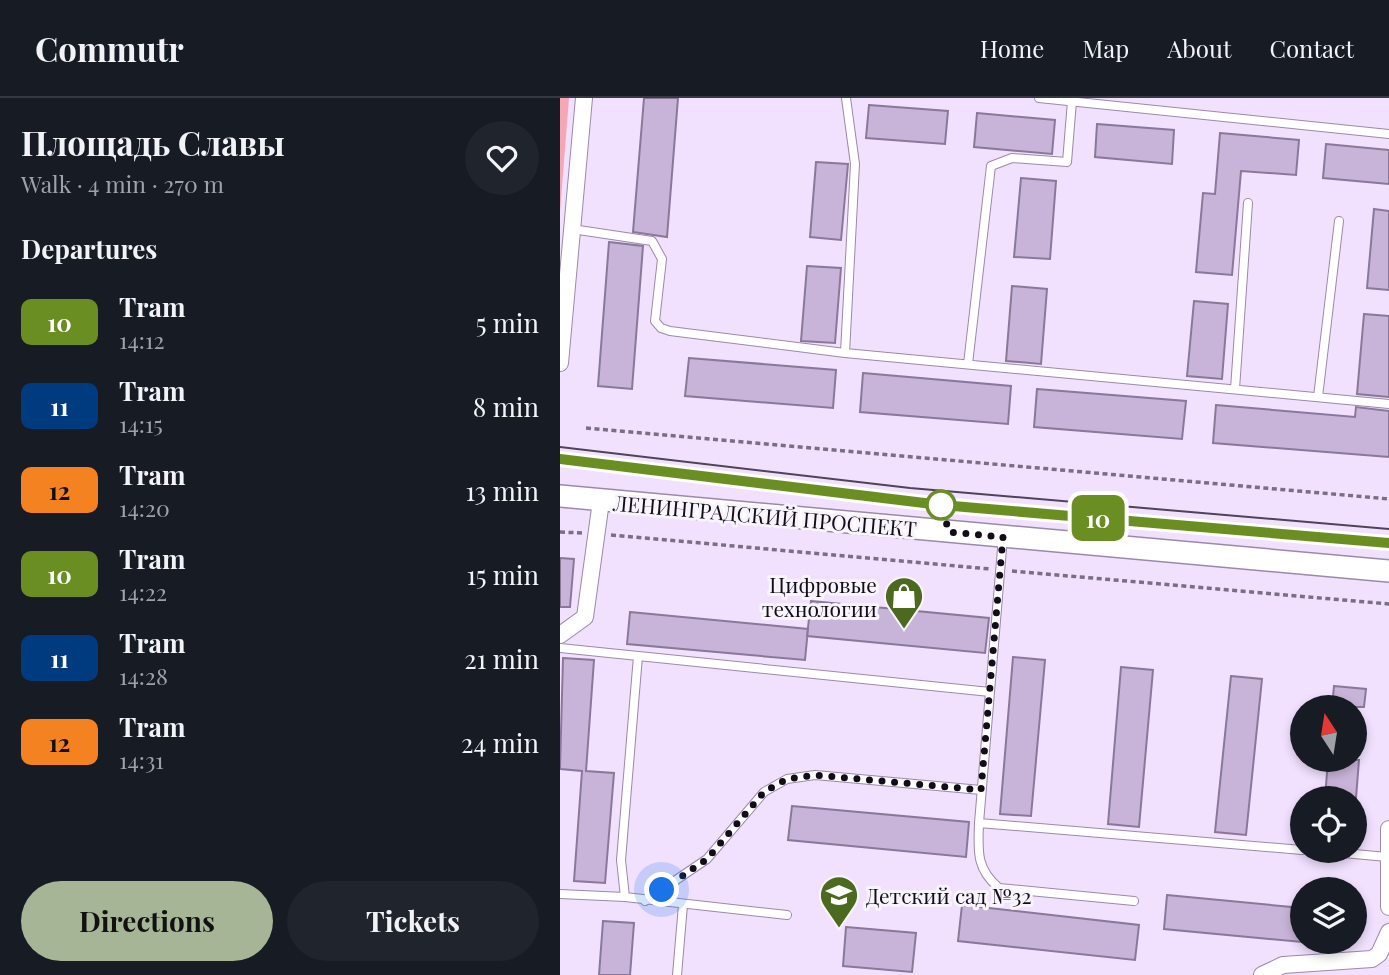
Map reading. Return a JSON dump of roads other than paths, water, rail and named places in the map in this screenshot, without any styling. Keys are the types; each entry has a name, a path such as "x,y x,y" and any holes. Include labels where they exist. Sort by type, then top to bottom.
{"main road":[{"name":"ЛЕНИНГРАДСКИЙ ПРОСПЕКТ","path":"560,496 1389,571"}],"street":[{"path":"560,363 584,98"},
{"path":"560,635 585,617 601,501"},
{"path":"1389,829 1389,907"},
{"path":"1262,975 1283,965 1372,959 1379,954 1389,932"}],"lane":[{"path":"845,352 855,164 846,98"},
{"path":"1039,98 1389,134"},
{"path":"968,364 991,166 1012,158 1067,162 1072,101"},
{"path":"1235,389 1248,203"},
{"path":"1318,397 1339,221"},
{"path":"572,229 652,240 662,259 655,321 661,328 845,352 1389,404"},
{"path":"1003,537 979,823 978,852 986,877 999,888 1134,901"},
{"path":"560,648 990,692"},
{"path":"625,897 621,860 638,656"},
{"path":"645,901 707,859 764,792 787,779 815,775 981,790"},
{"path":"979,823 1290,849"},
{"path":"1367,855 1387,857"},
{"path":"560,894 625,897 787,915"},
{"path":"677,975 683,905"}],"tram line":[{"path":"560,447 910,488 1389,529"},
{"path":"560,459 941,505 1389,543"},
{"name":"10","path":"560,459 941,505 1389,543"}],"place":[{"name":"Цифровые технологии","path":"904,630"},
{"name":"Детский сад №32","path":"839,929"}]}
